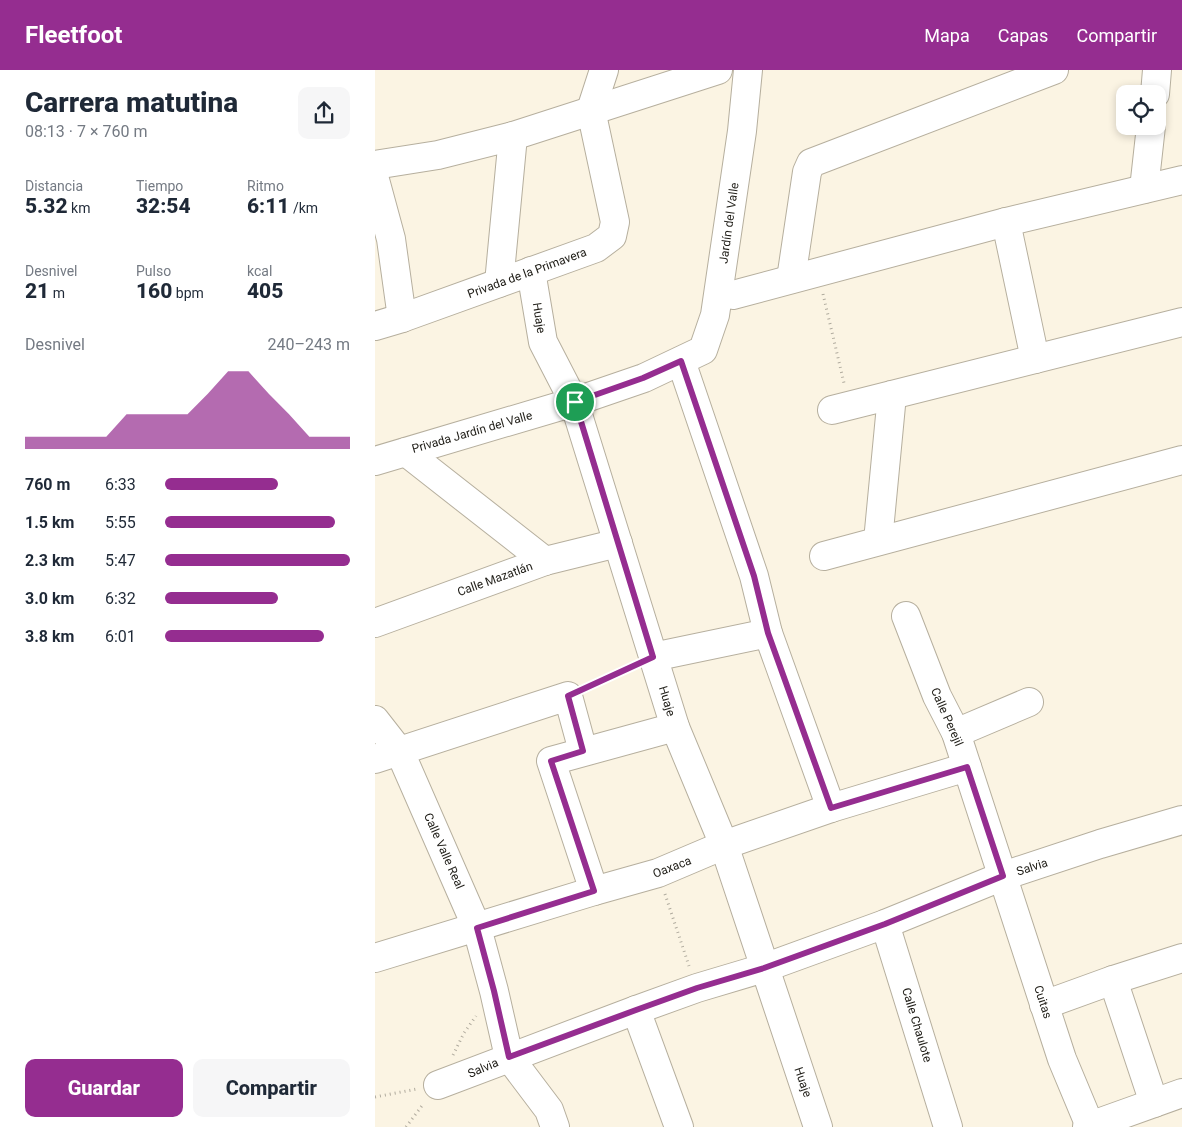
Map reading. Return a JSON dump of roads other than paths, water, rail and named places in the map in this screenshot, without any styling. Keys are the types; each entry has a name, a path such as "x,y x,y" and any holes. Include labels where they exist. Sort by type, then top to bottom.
{"street":[{"path":"591,110 604,70"},
{"path":"375,165 438,155 513,136 718,70"},
{"name":"Jardín del Valle","path":"681,361 703,350 715,315 742,131 747,70"},
{"path":"791,279 807,172 811,163 1054,70"},
{"path":"1156,85 1157,70"},
{"name":"Privada de la Primavera","path":"375,326 596,248 612,236 615,222 591,110"},
{"path":"1144,189 1150,135"},
{"path":"499,283 513,136"},
{"path":"375,180 391,239 402,318"},
{"path":"733,295 1006,222 1182,180"},
{"path":"1006,222 1035,359"},
{"name":"Huaje","path":"531,271 543,342 575,402 675,728 724,845 818,1127"},
{"path":"840,408 1182,322"},
{"path":"681,361 754,576 768,633 831,808"},
{"name":"Privada Jardín del Valle","path":"375,461 575,402 643,378 681,361"},
{"path":"878,541 892,395"},
{"path":"406,452 545,560"},
{"path":"824,556 1182,460"},
{"name":"Calle Mazatlán","path":"375,623 545,560 618,543"},
{"name":"Calle Perejil","path":"906,616 937,696 956,733 1003,876"},
{"path":"653,657 768,633"},
{"path":"388,756 568,696 583,751"},
{"path":"956,733 1029,702"},
{"name":"Calle Valle Real","path":"375,720 388,756 477,928 509,1057"},
{"path":"594,891 551,761 675,728"},
{"name":"Oaxaca","path":"375,958 659,873 724,845 831,808 967,767"},
{"name":"Salvia","path":"438,1085 697,988 764,968 885,924 1003,876 1100,844 1182,820"},
{"name":"Cuitas","path":"1003,876 1062,1059 1089,1126"},
{"name":"Calle Chaulote","path":"885,924 948,1127"},
{"path":"1044,1005 1182,958"},
{"path":"1113,980 1154,1103"},
{"path":"636,1010 679,1127"},
{"path":"509,1057 549,1110 555,1127"},
{"path":"1089,1126 1182,1093"}]}
